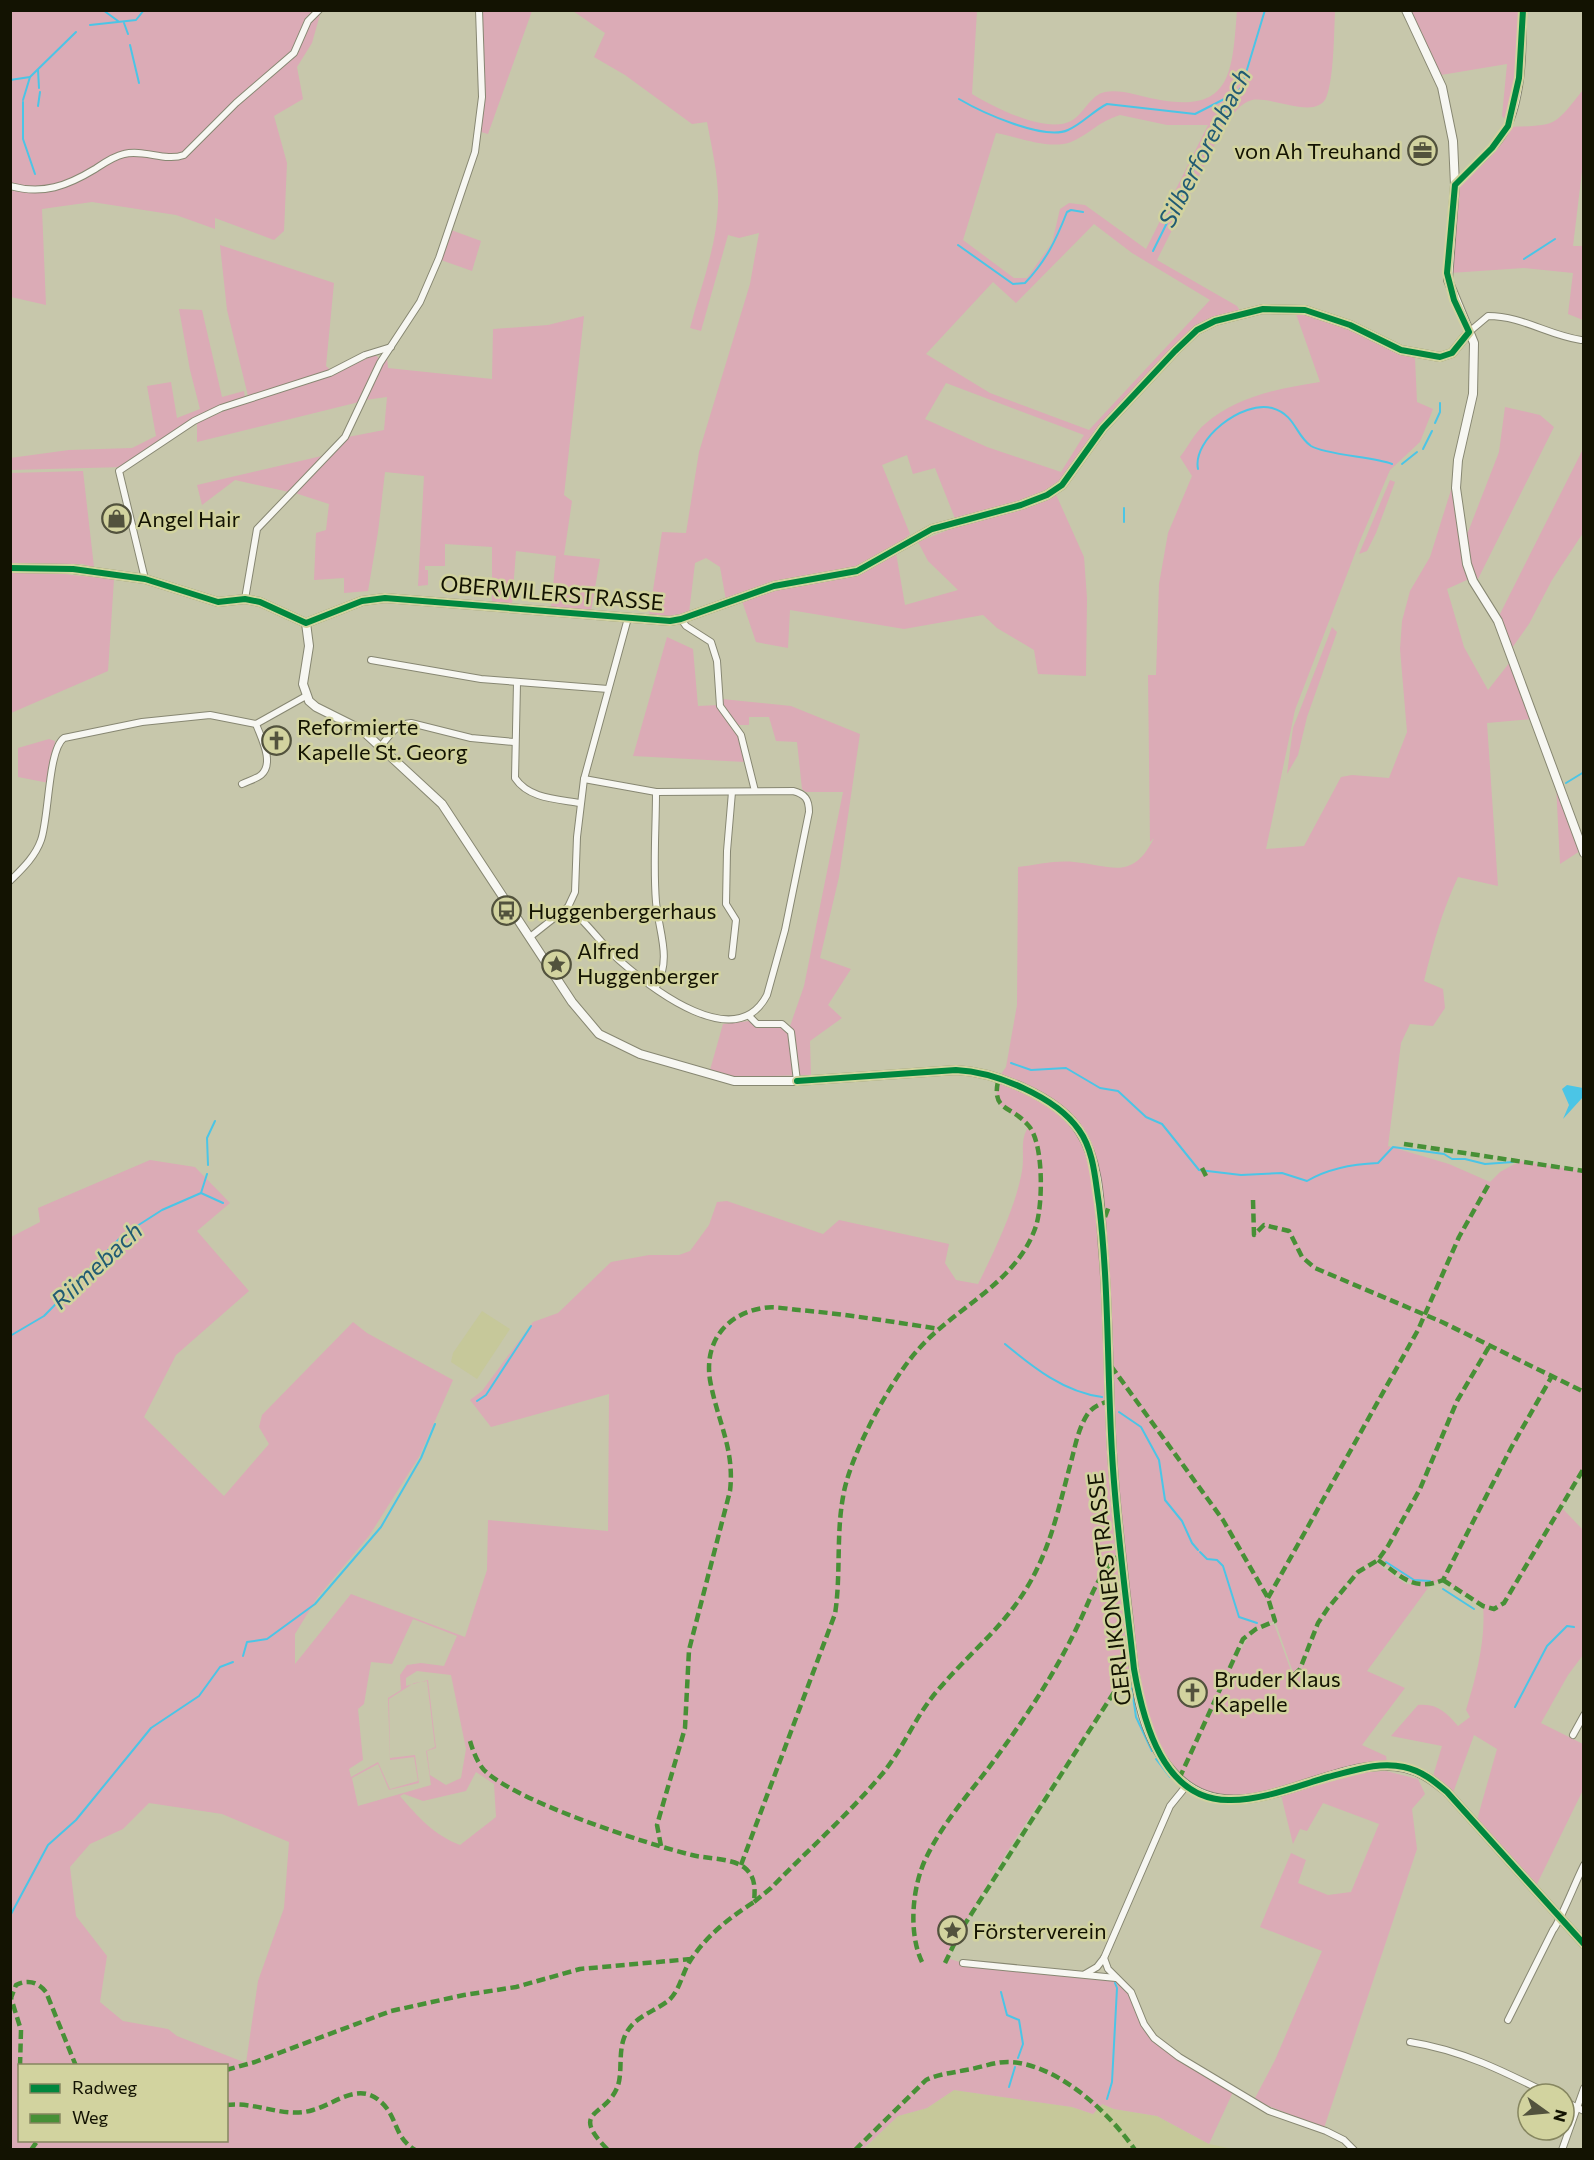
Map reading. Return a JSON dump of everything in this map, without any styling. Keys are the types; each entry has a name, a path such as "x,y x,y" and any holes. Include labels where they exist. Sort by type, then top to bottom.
{"street":[{"path":"10,186 43,190 69,185 117,156 127,153 175,159 184,155 236,103 294,53 308,21 320,10"},
{"path":"245,599 257,529 345,437 375,372 420,302 439,258 475,152 482,98 479,10"},
{"path":"1407,10 1442,87 1453,141 1455,185 1447,273 1454,300 1474,343 1473,394 1458,459 1456,488 1467,564 1473,581 1498,621 1584,853"},
{"path":"1455,185 1498,141 1508,126 1519,78 1523,10"},
{"name":"OBERWILERSTRASSE","path":"306,623 362,601 386,598 628,618 681,619 774,586 857,571 932,529 1021,505 1047,495 1062,485 1103,428 1197,330 1215,321 1263,309 1305,310 1350,325 1401,350 1440,357 1452,353 1469,332 1488,316 1507,316 1561,337 1581,340"},
{"path":"145,579 118,471 194,422 221,408 330,373 365,355 391,347"},
{"path":"10,568 74,568 145,579 218,602 245,599 272,607 306,623 309,646 303,684 306,696 256,724 210,715 142,722 64,738 55,751 45,824 40,841 34,855 10,881"},
{"path":"530,937 568,907 577,881 580,803 584,779 628,618"},
{"path":"681,619 686,626 711,642 717,661 720,706 741,735 755,791"},
{"path":"371,660 517,683 608,689"},
{"path":"517,683 515,778 521,787 530,793 580,803"},
{"name":"GERLIKONERSTRASSE","path":"306,696 312,705 349,722 381,746 428,788 452,817 585,1018 599,1034 620,1046 734,1081 797,1081 956,1070 978,1071 999,1077 1058,1109 1080,1130 1088,1147 1095,1178 1103,1252 1107,1362 1120,1543 1140,1704 1154,1746 1173,1773 1186,1785 1210,1798 1228,1801 1256,1797 1367,1767 1390,1766 1414,1770 1447,1792 1584,1944"},
{"path":"381,746 396,728 411,723 471,738 514,742"},
{"path":"242,784 261,775 267,765 264,744 256,724"},
{"path":"568,907 620,961 698,1013 724,1021 749,1016 762,1005 773,976 798,873 809,806 807,798 793,790 656,792 584,779"},
{"path":"656,792 656,903 665,955 662,976 656,987"},
{"path":"732,792 726,893 726,904 736,920 732,956"},
{"path":"749,1016 757,1024 782,1024 791,1032 797,1081"},
{"path":"1573,1735 1584,1715"},
{"path":"1085,1974 1097,1967 1104,1958 1170,1806 1186,1785"},
{"path":"1508,2020 1584,1865"},
{"path":"1104,1958 1116,1978 1131,1992 1144,2024 1154,2038 1179,2057 1269,2111 1326,2131 1344,2140 1354,2150"},
{"path":"963,1963 1116,1978"},
{"path":"1410,2042 1440,2047 1476,2058 1525,2082"},
{"path":"1576,2105 1584,2088"}],"shaded area":[{"path":"11,11 321,11 312,43 297,67 303,99 274,116 287,163 284,231 274,240 215,218 215,229 176,215 92,202 42,209 46,305 11,297 10,190 41,192 71,185 43,191 11,186"},
{"path":"482,11 532,11 488,134 481,132 485,99"},
{"path":"573,11 977,11 972,94 993,106 1034,122 1060,124 1076,118 1095,97 1105,92 1124,92 1181,102 1200,100 1214,94 1223,84 1229,69 1237,11 1335,11 1332,68 1326,98 1321,104 1313,107 1252,100 1240,107 1225,124 1157,260 1237,306 1240,311 1197,326 1054,490 1084,557 1087,598 1086,676 1038,674 1034,650 997,628 983,615 904,629 790,610 788,648 756,642 740,595 726,600 720,567 706,558 695,563 689,613 670,618 649,616 662,532 686,533 699,452 750,284 759,233 739,238 728,235 701,331 690,328 715,236 717,220 715,164 707,122 692,124 625,75 594,57 605,33","holes":["1120,115 1167,125 1208,125 1146,249 1085,205 1069,203 1060,209 1052,243 1027,278 1014,278 963,240 996,133 1043,144 1062,144 1077,139","1094,224 1132,253 1210,300 1089,430 990,393 926,354 993,282 1016,303","946,383 1084,435 1061,472 987,447 925,419","907,455 913,474 935,468 958,526 918,542 928,561 958,590 905,605 895,547 910,534 882,465"]},
{"path":"1409,11 1521,11 1517,77 1507,121 1502,116 1507,64 1441,75"},
{"path":"1583,90 1583,163 1573,246 1583,246 1583,320 1568,314 1573,273 1524,268 1450,273 1457,186 1510,127 1537,126 1553,122 1566,111"},
{"path":"451,230 481,241 472,271 441,260"},
{"path":"220,245 334,283 326,366 334,373 375,355 380,359 359,402 197,442 197,423 249,400 227,310"},
{"path":"179,309 202,310 222,397 244,391 245,398 222,407 125,467 11,470 10,458 69,450 132,448 156,436 147,386 171,382 177,418 200,409"},
{"path":"1295,311 1315,315 1415,358 1417,402 1433,409 1420,442 1390,470 1359,543 1295,710 1266,849 1304,846 1341,777 1352,775 1389,778 1407,732 1400,649 1402,621 1410,591 1430,557 1451,490 1454,490 1469,579 1447,589 1464,647 1488,690 1510,662 1532,719 1487,723 1498,886 1458,877 1452,890 1438,928 1424,981 1443,989 1445,1008 1433,1026 1410,1024 1401,1043 1388,1146 1449,1164 1490,1182 1500,1172 1520,1161 1583,1171 1583,1468 1561,1507 1583,1530 1583,1655 1568,1675 1541,1723 1583,1744 1583,1790 1536,1886 1477,1820 1497,1749 1474,1735 1453,1793 1433,1776 1442,1746 1391,1736 1418,1705 1436,1707 1458,1726 1470,1717 1466,1710 1482,1645 1483,1606 1442,1580 1425,1587 1428,1588 1367,1671 1405,1688 1362,1745 1386,1756 1387,1762 1366,1764 1255,1793 1231,1797 1204,1791 1179,1774 1166,1759 1149,1725 1134,1669 1120,1683 1029,1818 986,1887 947,1958 963,1963 1116,1978 1124,1984 1154,2038 1233,2092 1209,2144 1157,2116 1114,2109 1102,2104 1093,2114 1072,2107 954,2090 927,2108 898,2116 863,2149 11,2149 11,1237 40,1222 38,1208 150,1160 195,1167 230,1203 197,1231 249,1291 176,1355 144,1417 224,1496 269,1444 259,1427 262,1415 353,1322 367,1333 453,1380 419,1457 369,1536 317,1598 295,1634 295,1664 351,1594 465,1637 487,1570 488,1520 608,1531 609,1394 491,1427 470,1400 482,1391 533,1322 558,1313 611,1262 649,1255 679,1255 690,1251 709,1225 717,1202 727,1201 823,1234 839,1220 949,1244 945,1263 956,1280 978,1284 1015,1199 1023,1165 1023,1142 1029,1126 1000,1105 996,1098 999,1077 1006,1067 1017,1005 1018,867 1067,862 1120,868 1137,861 1146,852 1154,838 1150,842 1148,675 1156,675 1159,584 1168,533 1192,476 1180,457 1201,427 1217,414 1245,400 1290,387 1320,382","holes":["1378,1560 1408,1581 1423,1586 1406,1584 1377,1563 1370,1565 1354,1578 1324,1616 1303,1666 1294,1679 1274,1624 1250,1636 1231,1661 1248,1636 1275,1621 1294,1675 1304,1661 1318,1624 1332,1602 1350,1580 1369,1564","413,1619 457,1636 444,1666 421,1663 407,1665 400,1675 401,1690 388,1698 390,1760 414,1757 418,1781 390,1789 378,1762 351,1777 349,1769 363,1760 358,1709 364,1704 371,1662 392,1664","417,1671 451,1675 466,1749 461,1778 446,1785 430,1775 427,1751 436,1748 428,1680 421,1682 427,1681 435,1747 426,1751 431,1785 358,1806 352,1778 378,1764 389,1790 419,1783 415,1755 390,1758 389,1699 412,1684 406,1686 406,1678","476,1772 494,1784 496,1817 460,1845 434,1831 400,1796 404,1794 423,1801 466,1791","149,1803 222,1814 289,1842 284,1908 258,1981 246,2063 177,2036 168,2029 123,2021 100,2002 107,1956 76,1916 70,1867 90,1844 123,1829"]},
{"path":"584,316 564,495 572,501 564,555 600,559 591,611 551,607 556,556 516,551 512,604 492,602 492,547 445,544 445,566 425,566 425,570 428,570 428,585 418,586 424,476 385,472 368,591 344,593 344,578 314,580 316,533 326,530 329,504 295,493 348,437 384,430 387,397 365,400 387,357 388,368 492,379 493,329 548,325"},
{"path":"1505,407 1540,415 1554,427 1477,581 1469,563 1464,531 1468,532 1499,452"},
{"path":"1582,451 1583,533 1552,580 1529,624 1512,648 1499,616"},
{"path":"326,455 289,492 235,480 202,505 197,485"},
{"path":"83,471 94,567 82,564 11,566 10,473"},
{"path":"1390,480 1395,482 1376,533 1367,551 1359,554"},
{"path":"45,570 114,579 108,671 11,713 10,572"},
{"path":"1332,627 1337,632 1307,717 1298,755 1287,774 1293,728"},
{"path":"667,637 693,649 698,706 719,705 722,699 791,706 860,734 839,877 820,958 851,969 828,1005 842,1018 810,1041 811,1075 735,1077 710,1070 723,1024 749,1021 755,1027 780,1025 789,1029 804,986 843,792 806,792 802,789 797,742 776,741 769,717 749,717 749,725 734,725 741,739 745,762 633,756"},
{"path":"49,739 55,741 49,783 18,777 18,748"},
{"path":"1556,784 1580,851 1560,864"},
{"path":"482,1311 510,1329 477,1379 451,1362 453,1353"},
{"path":"1386,1771 1418,1779 1425,1794 1412,1809 1417,1849 1324,2128 1254,2100 1275,2060 1322,1951 1260,1927 1291,1853 1306,1860 1298,1883 1328,1895 1351,1892 1379,1824 1323,1803 1307,1831 1300,1829 1293,1844 1281,1795 1367,1772"},
{"path":"954,2090 1072,2107 1093,2114 1102,2104 1114,2109 1157,2116 1209,2144 1233,2149 863,2150 898,2116 927,2108"}],"water":[{"path":"1567,1085 1583,1088 1583,1097 1563,1119 1569,1105 1562,1089"}],"waterway":[{"path":"103,10 118,21"},
{"path":"90,25 136,20 144,10"},
{"name":"Silberforenbach","path":"1153,251 1220,116 1242,86 1265,10"},
{"path":"124,23 128,34"},
{"path":"10,80 30,77 76,32"},
{"path":"130,45 139,83"},
{"path":"38,70 39,88"},
{"path":"23,100 30,77"},
{"path":"38,106 40,92"},
{"path":"959,99 1013,124 1044,132 1057,132 1068,130 1107,104 1195,114 1238,92"},
{"path":"23,102 23,139 35,174"},
{"path":"958,245 1013,284 1025,283 1050,250 1067,212 1071,210 1083,212"},
{"path":"1524,259 1555,239"},
{"path":"1435,423 1440,412 1440,403"},
{"path":"1198,469 1198,457 1211,434 1234,416 1260,407 1272,408 1286,415 1311,446 1392,464"},
{"path":"1423,449 1432,431"},
{"path":"1402,464 1417,452"},
{"path":"1124,508 1124,522"},
{"path":"1566,783 1584,772"},
{"path":"1011,1063 1031,1070 1066,1068 1100,1088 1118,1091 1146,1117 1162,1124 1199,1170 1241,1175 1282,1173 1307,1181 1341,1168 1378,1163 1393,1147 1444,1154 1452,1159 1465,1159 1485,1164 1513,1162"},
{"name":"Riimebach","path":"208,1165 207,1138 215,1121"},
{"name":"Riimebach","path":"10,1336 44,1316 123,1235 162,1210 201,1193 207,1174"},
{"path":"201,1193 223,1203"},
{"path":"477,1401 486,1395 531,1326"},
{"path":"1005,1344 1050,1378 1075,1390 1102,1397"},
{"path":"1119,1412 1141,1427 1159,1460 1165,1500 1182,1521 1192,1543 1198,1550"},
{"path":"243,1656 247,1642 267,1639 315,1604 381,1527 421,1458 435,1424"},
{"path":"1200,1552 1207,1559 1217,1560 1223,1566 1239,1617 1257,1623"},
{"path":"1386,1562 1414,1580 1430,1581"},
{"path":"1443,1589 1474,1609"},
{"path":"1515,1707 1547,1646 1567,1626 1574,1627"},
{"path":"10,1916 48,1845 76,1820 151,1728 199,1696 220,1667 233,1662"},
{"path":"1131,1682 1136,1717 1152,1751"},
{"path":"1156,1759 1170,1777"},
{"path":"1107,2099 1112,2082 1117,1988 1115,1983"},
{"path":"1001,1992 1007,2015 1019,2020 1023,2044 1018,2058"},
{"path":"1009,2087 1015,2067"}],"marked path":[{"path":"741,1865 835,1614 843,1497 853,1462 862,1442 905,1365 931,1336 999,1280 1027,1247 1036,1226 1041,1189 1037,1145 1028,1125 999,1102 997,1096 999,1077"},
{"path":"1404,1144 1584,1171"},
{"path":"1202,1168 1207,1178"},
{"path":"1268,1598 1418,1330 1459,1237 1490,1182"},
{"path":"1253,1200 1254,1235 1264,1225 1289,1231 1302,1257 1315,1268 1442,1322 1584,1392"},
{"path":"1105,1217 1109,1206"},
{"path":"661,1846 657,1825 685,1728 689,1650 730,1491 728,1448 710,1380 709,1366 714,1342 728,1323 738,1316 767,1307 940,1329"},
{"path":"1294,1675 1300,1669 1318,1623 1328,1608 1358,1572 1378,1560 1388,1546 1420,1489 1457,1401 1490,1345"},
{"path":"1111,1366 1223,1520 1268,1598 1275,1621 1256,1629 1243,1639 1179,1779"},
{"path":"1378,1560 1401,1577 1415,1583 1433,1583 1443,1580 1511,1448 1552,1376"},
{"path":"754,1902 771,1888 870,1788 890,1763 930,1700 996,1629 1021,1598 1051,1535 1081,1426 1091,1410 1109,1401"},
{"path":"1443,1580 1483,1606 1494,1609 1504,1603 1584,1468"},
{"path":"922,1962 913,1923 915,1895 927,1856 947,1822 1037,1699 1069,1643 1101,1577 1121,1554"},
{"path":"945,1963 961,1930 1120,1683 1134,1669"},
{"path":"470,1741 475,1756 484,1770 523,1795 582,1820 644,1841 692,1855 734,1862 745,1868 753,1880 754,1902 727,1921 703,1943 690,1961 672,1997 637,2020 624,2038 617,2088 590,2121 591,2128 608,2150"},
{"path":"228,2069 255,2062 391,2011 464,1995 516,1987 580,1969 691,1959"},
{"path":"20,2064 21,2030 11,1998 16,1985 29,1982 40,1986 46,1992 75,2064"},
{"path":"855,2150 926,2080 1005,2062 1029,2065 1064,2081 1097,2106 1135,2150"},
{"path":"228,2105 302,2112 313,2110 347,2096 356,2094 373,2096 386,2108 403,2139 415,2150"},
{"path":"31,2150 37,2142"}],"cycle path":[{"path":"10,568 73,569 145,579 218,602 245,599 260,602 306,623 362,601 385,598 670,621 774,586 857,571 932,529 1021,505 1047,495 1062,485 1103,428 1175,351 1197,330 1215,321 1263,309 1305,310 1350,325 1401,350 1440,357 1452,353 1469,332 1454,300 1447,273 1455,185 1492,148 1508,126 1519,78 1523,10"},
{"path":"797,1081 956,1070 972,1072 1006,1081 1041,1097 1069,1118 1084,1138 1093,1166 1102,1235 1114,1480 1134,1669 1143,1712 1151,1734 1160,1755 1173,1773 1188,1788 1208,1797 1231,1800 1268,1795 1375,1766 1394,1765 1416,1771 1447,1792 1584,1944"}],"place":[{"name":"von Ah Treuhand","path":"1422,151"},
{"name":"Angel Hair","path":"116,519"},
{"name":"Reformierte Kapelle St. Georg","path":"276,740"},
{"name":"Huggenbergerhaus","path":"507,911"},
{"name":"Alfred Huggenberger","path":"556,964"},
{"name":"Bruder Klaus Kapelle","path":"1193,1692"},
{"name":"Försterverein","path":"952,1931"}]}
